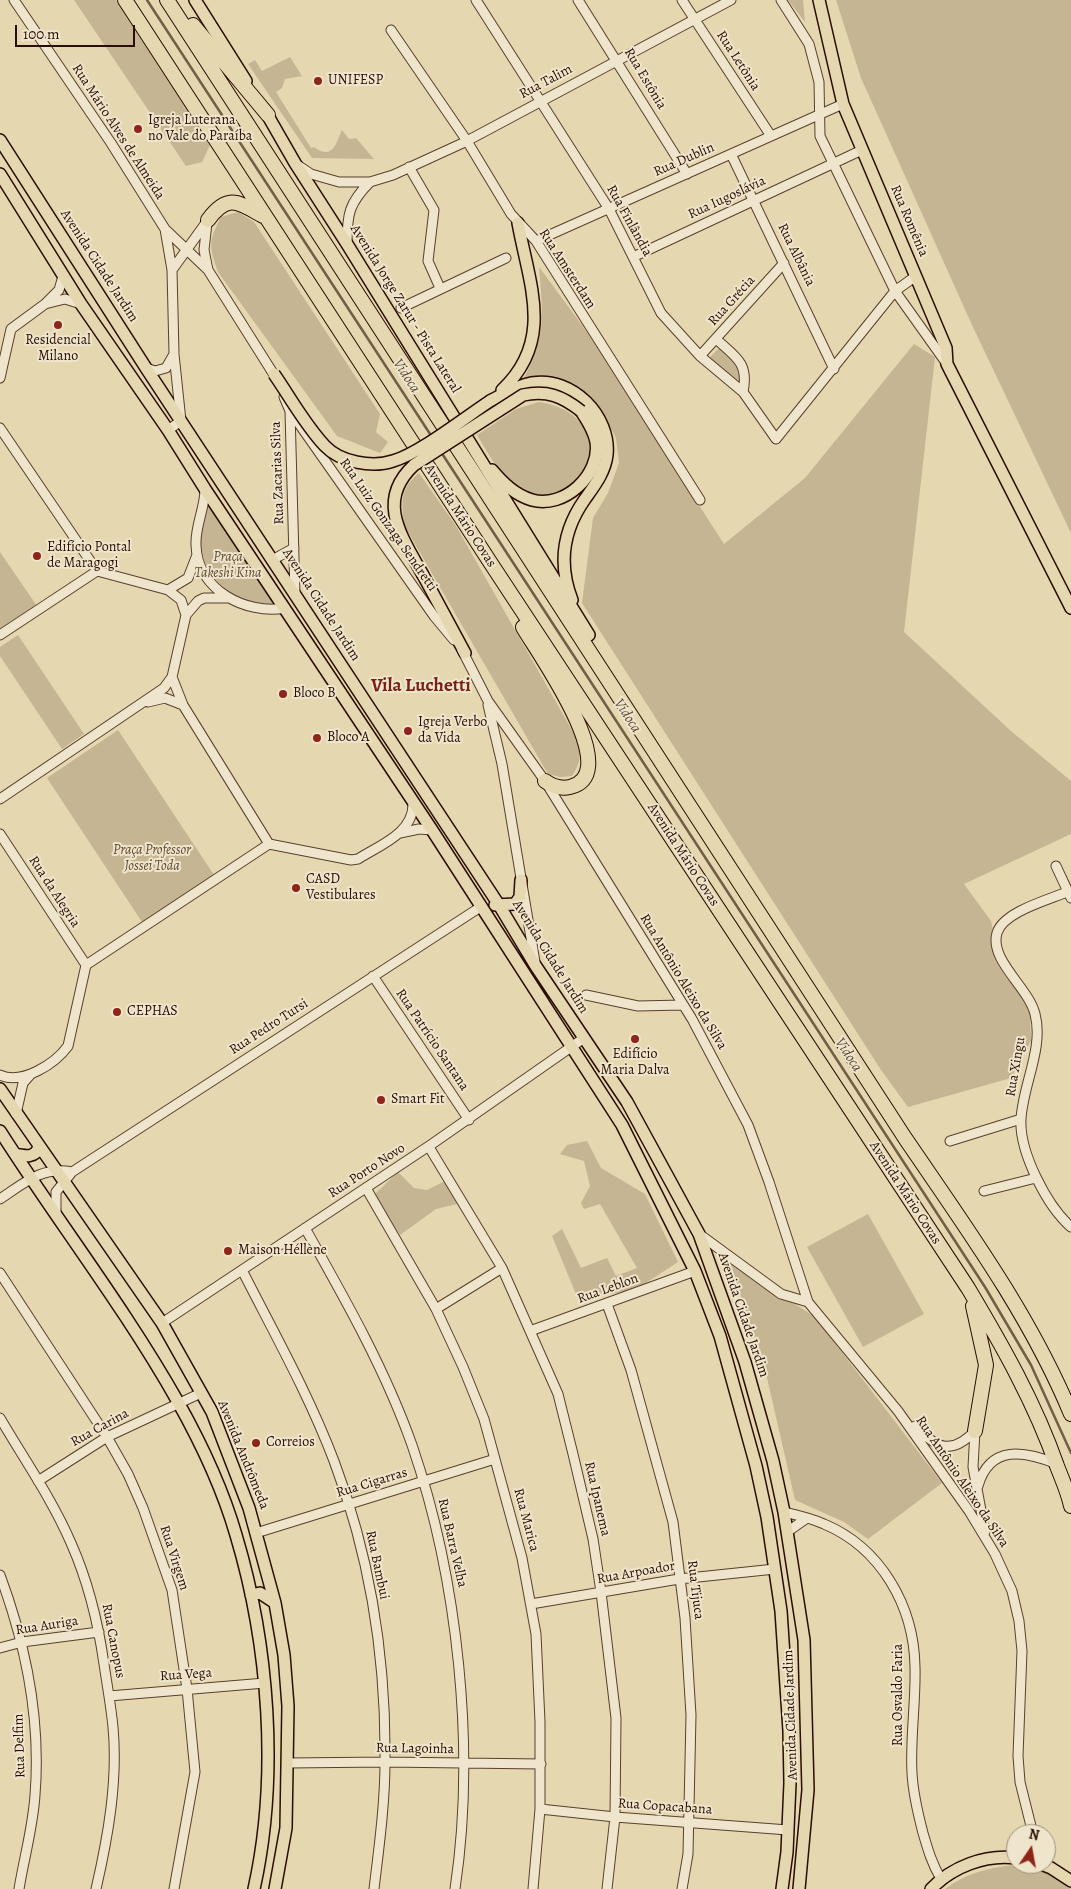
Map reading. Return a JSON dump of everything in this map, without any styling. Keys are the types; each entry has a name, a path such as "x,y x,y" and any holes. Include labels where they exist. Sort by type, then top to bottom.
{"highway":[{"name":"Avenida Mário Covas","path":"125,0 490,562 968,1288 996,1335 1035,1409 1071,1506"},
{"path":"168,0 292,195 905,1138 986,1259 1030,1333 1063,1394 1071,1414"},
{"path":"173,0 268,115"},
{"path":"208,220 224,203 231,202 244,205 266,218"},
{"path":"490,562 509,604 578,721 586,740 588,768 585,777 580,782 565,788 556,787 545,781"},
{"path":"589,635 625,705"},
{"path":"968,1288 986,1365 975,1431"}],"main road":[{"name":"Avenida Jorge Zarur - Pista Lateral","path":"195,0 589,635"},
{"name":"Rua Romênia","path":"819,0 843,104 916,276"},
{"name":"Avenida Cidade Jardim","path":"0,140 146,368 499,904 535,965 627,1102 699,1234 748,1370 773,1461 784,1512 804,1640 808,1790 804,1853 799,1889"},
{"name":"Avenida Cidade Jardim","path":"0,174 81,304 168,430 204,489 432,830 482,906 570,1048 622,1125 695,1271 730,1370 756,1466 767,1517 781,1611 789,1732 790,1783 787,1852 782,1889"},
{"path":"490,401 516,377 526,360 534,339 536,321 518,222"},
{"path":"916,276 946,348 947,364 1071,608"},
{"path":"274,374 325,447 342,457 358,463 391,462 409,454 490,401 525,385 534,383 553,385 569,390 581,397 591,406 600,421 606,435 607,457 600,478 572,520 564,546 563,561 567,587 589,635"},
{"path":"465,653 397,527 394,516 395,495 402,475 414,465 523,395 538,392 553,394 568,400 581,411 591,427 596,443 595,459 588,476 576,489 564,497 545,502 532,500 513,492 472,448"},
{"path":"482,906 515,904 520,897 521,880"},
{"name":"Avenida Andrômeda","path":"0,1089 57,1169 69,1177 162,1324 215,1420 249,1508 275,1603 285,1663 288,1706 286,1818 276,1887"},
{"path":"0,1131 143,1344 178,1403 212,1471 236,1534 250,1595 265,1683 267,1771 264,1820 254,1889"},
{"path":"15,1154 32,1155 38,1150 39,1146"},
{"path":"250,1595 260,1593 275,1603"},
{"path":"264,1820 286,1818"},
{"path":"787,1852 804,1853"},
{"path":"931,1889 942,1879 969,1864 985,1860 1006,1859"},
{"path":"1056,1872 1071,1881"},
{"path":"256,1877 276,1887"}],"street":[{"name":"Rua Mário Alves de Almeida","path":"14,0 111,143 165,229"},
{"name":"Rua Finlândia","path":"476,0 609,209 661,313 700,356 744,392 776,439"},
{"name":"Rua Estônia","path":"578,0 687,174"},
{"name":"Rua Letônia","path":"682,0 771,136"},
{"name":"Rua Talim","path":"295,163 311,174 339,182 370,182 393,175 467,141 731,0"},
{"path":"781,0 809,44 819,82 820,136 895,291 947,364"},
{"name":"Rua Amsterdam","path":"391,30 467,141 518,222 536,241 700,500"},
{"name":"Rua Dublin","path":"536,241 843,104"},
{"name":"Rua Iugoslávia","path":"633,256 862,150"},
{"name":"Rua Albânia","path":"731,154 834,369"},
{"path":"409,167 434,210 428,261 440,288"},
{"path":"347,244 347,220 354,198 370,182"},
{"path":"172,270 208,220"},
{"path":"208,220 204,250 208,270"},
{"path":"165,229 208,270 274,374 290,411"},
{"path":"165,229 172,270 174,354 181,420 168,430"},
{"path":"401,308 506,258"},
{"name":"Rua Grécia","path":"700,356 784,263"},
{"path":"0,378 11,329 45,304 59,290 63,276"},
{"name":"Rua Romênia","path":"776,439 895,291 916,276"},
{"path":"45,304 65,300 81,304"},
{"path":"716,339 744,366 744,392"},
{"path":"146,368 155,371 166,368 174,354"},
{"name":"Rua Zacarias Silva","path":"290,411 295,595"},
{"name":"Rua Luiz Gonzaga Sendretti","path":"290,411 434,616 465,653 488,701"},
{"path":"0,428 97,571 168,590 181,600 186,615"},
{"path":"168,590 188,578 197,555 196,535 205,501 204,489"},
{"path":"274,560 294,548"},
{"path":"197,555 211,581 228,598 239,604 262,610 285,608"},
{"path":"0,635 97,571"},
{"path":"0,798 164,688 172,677 186,615 198,601 204,598 228,598"},
{"path":"172,677 183,705 269,844"},
{"path":"141,704 164,698 183,705"},
{"path":"488,701 502,764 535,965"},
{"name":"Rua Antônio Aleixo da Silva","path":"488,701 545,781 683,1005 748,1125 770,1182 808,1302"},
{"path":"16,1114 22,1083 31,1074 62,1054 68,1046 86,965 269,844 351,860 358,859 400,833 411,820 413,803"},
{"path":"400,833 419,829 432,830"},
{"name":"Rua da Alegria","path":"0,834 86,965"},
{"path":"1056,866 1069,895"},
{"name":"Rua Xingu","path":"1069,895 1009,917 1000,926 996,937 1005,966 1030,998 1036,1015 1036,1040 1021,1119 1022,1136 1036,1178 1061,1218 1071,1227"},
{"name":"Rua Pedro Tursi","path":"69,1177 482,906"},
{"name":"Rua Patrício Santana","path":"373,976 469,1120"},
{"path":"586,995 638,1006 683,1005"},
{"name":"Rua Porto Novo","path":"162,1324 469,1120 584,1038"},
{"path":"0,1075 12,1079 31,1074"},
{"path":"950,1142 1021,1119"},
{"name":"Rua Ipanema","path":"429,1147 502,1268 558,1394 593,1539 602,1592 616,1718 616,1817 608,1889"},
{"path":"0,1199 32,1178 57,1169"},
{"path":"56,1216 56,1192 69,1177"},
{"path":"984,1192 1036,1178"},
{"name":"Rua Marica","path":"366,1188 436,1309 484,1419 522,1558 536,1634 541,1764 540,1809 533,1889"},
{"name":"Rua Barra Velha","path":"305,1228 361,1328 408,1436 423,1481 447,1575 456,1638 463,1764 462,1837 455,1889"},
{"path":"699,1234 781,1294 808,1302 898,1411 922,1434 939,1445 948,1448 962,1444 975,1431"},
{"path":"436,1309 502,1268"},
{"name":"Rua Bambui","path":"242,1270 310,1404 334,1459 349,1504 366,1569 376,1626 383,1686 385,1762 374,1889"},
{"name":"Rua Leblon","path":"530,1331 695,1271"},
{"name":"Rua Virgem","path":"0,1273 107,1437 128,1474 143,1508 172,1590 188,1689 195,1772 174,1889"},
{"name":"Rua Tijuca","path":"607,1304 631,1370 673,1522 685,1618 691,1715 688,1854 682,1889"},
{"name":"Rua Carina","path":"38,1481 107,1437 201,1393"},
{"name":"Rua Antônio Aleixo da Silva","path":"898,1411 987,1540 1012,1591 1019,1622 1022,1651 1018,1756 1020,1782 1030,1824"},
{"name":"Rua Canopus","path":"0,1418 38,1481 72,1544 85,1579 99,1632 113,1728 113,1775 102,1860 96,1889"},
{"path":"975,1431 973,1467 987,1540"},
{"path":"977,1492 980,1478 986,1468 1004,1456 1026,1454 1057,1464"},
{"name":"Rua Cigarras","path":"256,1533 495,1459"},
{"name":"Rua Osvaldo Faria","path":"784,1512 807,1518 837,1530 857,1543 874,1559 890,1579 907,1615 913,1640 915,1665 912,1773 923,1832 932,1864 942,1879"},
{"path":"787,1532 807,1518"},
{"name":"Rua Arpoador","path":"531,1604 679,1579 774,1568"},
{"name":"Rua Delfim","path":"0,1575 22,1642 36,1724 35,1795 18,1889"},
{"name":"Rua Auriga","path":"0,1648 22,1642 99,1632"},
{"name":"Rua Vega","path":"109,1696 265,1683"},
{"name":"Rua Lagoinha","path":"288,1763 541,1764"},
{"name":"Rua Copacabana","path":"540,1809 616,1817 788,1830"}],"green space":[{"path":"74,0 116,0 210,145 202,162 186,166"},
{"path":"788,0 803,0 805,22"},
{"path":"836,0 1071,0 1071,533 972,325 861,78"},
{"path":"290,57 302,76 285,79 282,88 276,92 311,148 314,147 326,152 330,151 336,145 342,130 349,139 356,138 374,159 312,158 248,64 255,60 262,71"},
{"path":"238,212 254,222 380,414 376,432 388,442 380,453 337,436 218,272 211,244 214,233 221,217"},
{"path":"539,267 587,332 724,544 805,478 914,344 935,357 904,632 1011,731 1071,781 1071,834 964,884 991,921 1002,970 1030,1010 1031,1041 1011,1078 908,1107 881,1070 582,603 593,518 608,493 619,463 616,438 601,409 579,387 549,379 523,380 536,351 541,325"},
{"path":"719,348 740,368 741,384 709,358"},
{"path":"539,402 566,411 583,425 589,443 587,461 579,478 564,490 546,495 524,491 509,481 491,458 477,435 516,409"},
{"path":"419,473 456,526 577,739 579,758 572,776 560,777 548,774 404,525 403,496 408,485"},
{"name":"Praça Takeshi Kina","path":"205,489 285,608 262,610 218,590 197,555"},
{"path":"0,552 37,606 0,631"},
{"path":"18,635 84,734 62,749 0,656 0,647"},
{"name":"Praça Professor Jossei Toda","path":"118,730 214,875 142,922 47,778"},
{"path":"587,1141 601,1168 645,1194 678,1262 635,1290 578,1299 552,1236 562,1229 581,1268 607,1258 616,1276 637,1268 600,1204 584,1209 581,1203 590,1186 584,1161 560,1154 567,1145"},
{"path":"398,1172 414,1188 427,1190 447,1180 457,1204 436,1209 400,1235 374,1195"},
{"path":"868,1214 924,1314 863,1347 807,1247"},
{"path":"729,1261 815,1317 942,1483 868,1539 844,1522 795,1500 765,1369"},
{"path":"1006,1866 1006,1874 1050,1874 1066,1883 1071,1889 945,1889 953,1883 977,1872"}],"waterway":[{"name":"Vidoca","path":"147,0 432,437"},
{"name":"Vidoca","path":"441,452 985,1287 1031,1365 1071,1453"}],"place":[{"name":"UNIFESP","path":"318,81"},
{"name":"Igreja Luterana no Vale do Paraíba","path":"138,129"},
{"name":"Residencial Milano","path":"58,325"},
{"name":"Edifício Pontal de Maragogi","path":"37,556"},
{"name":"Bloco B","path":"283,694"},
{"name":"Igreja Verbo da Vida","path":"408,731"},
{"name":"Bloco A","path":"317,738"},
{"name":"CASD Vestibulares","path":"296,888"},
{"name":"CEPHAS","path":"117,1012"},
{"name":"Edifício Maria Dalva","path":"635,1039"},
{"name":"Smart Fit","path":"381,1100"},
{"name":"Maison Héllène","path":"228,1251"},
{"name":"Correios","path":"256,1443"}],"district":[{"name":"Vila Luchetti","path":"421,686"}]}
